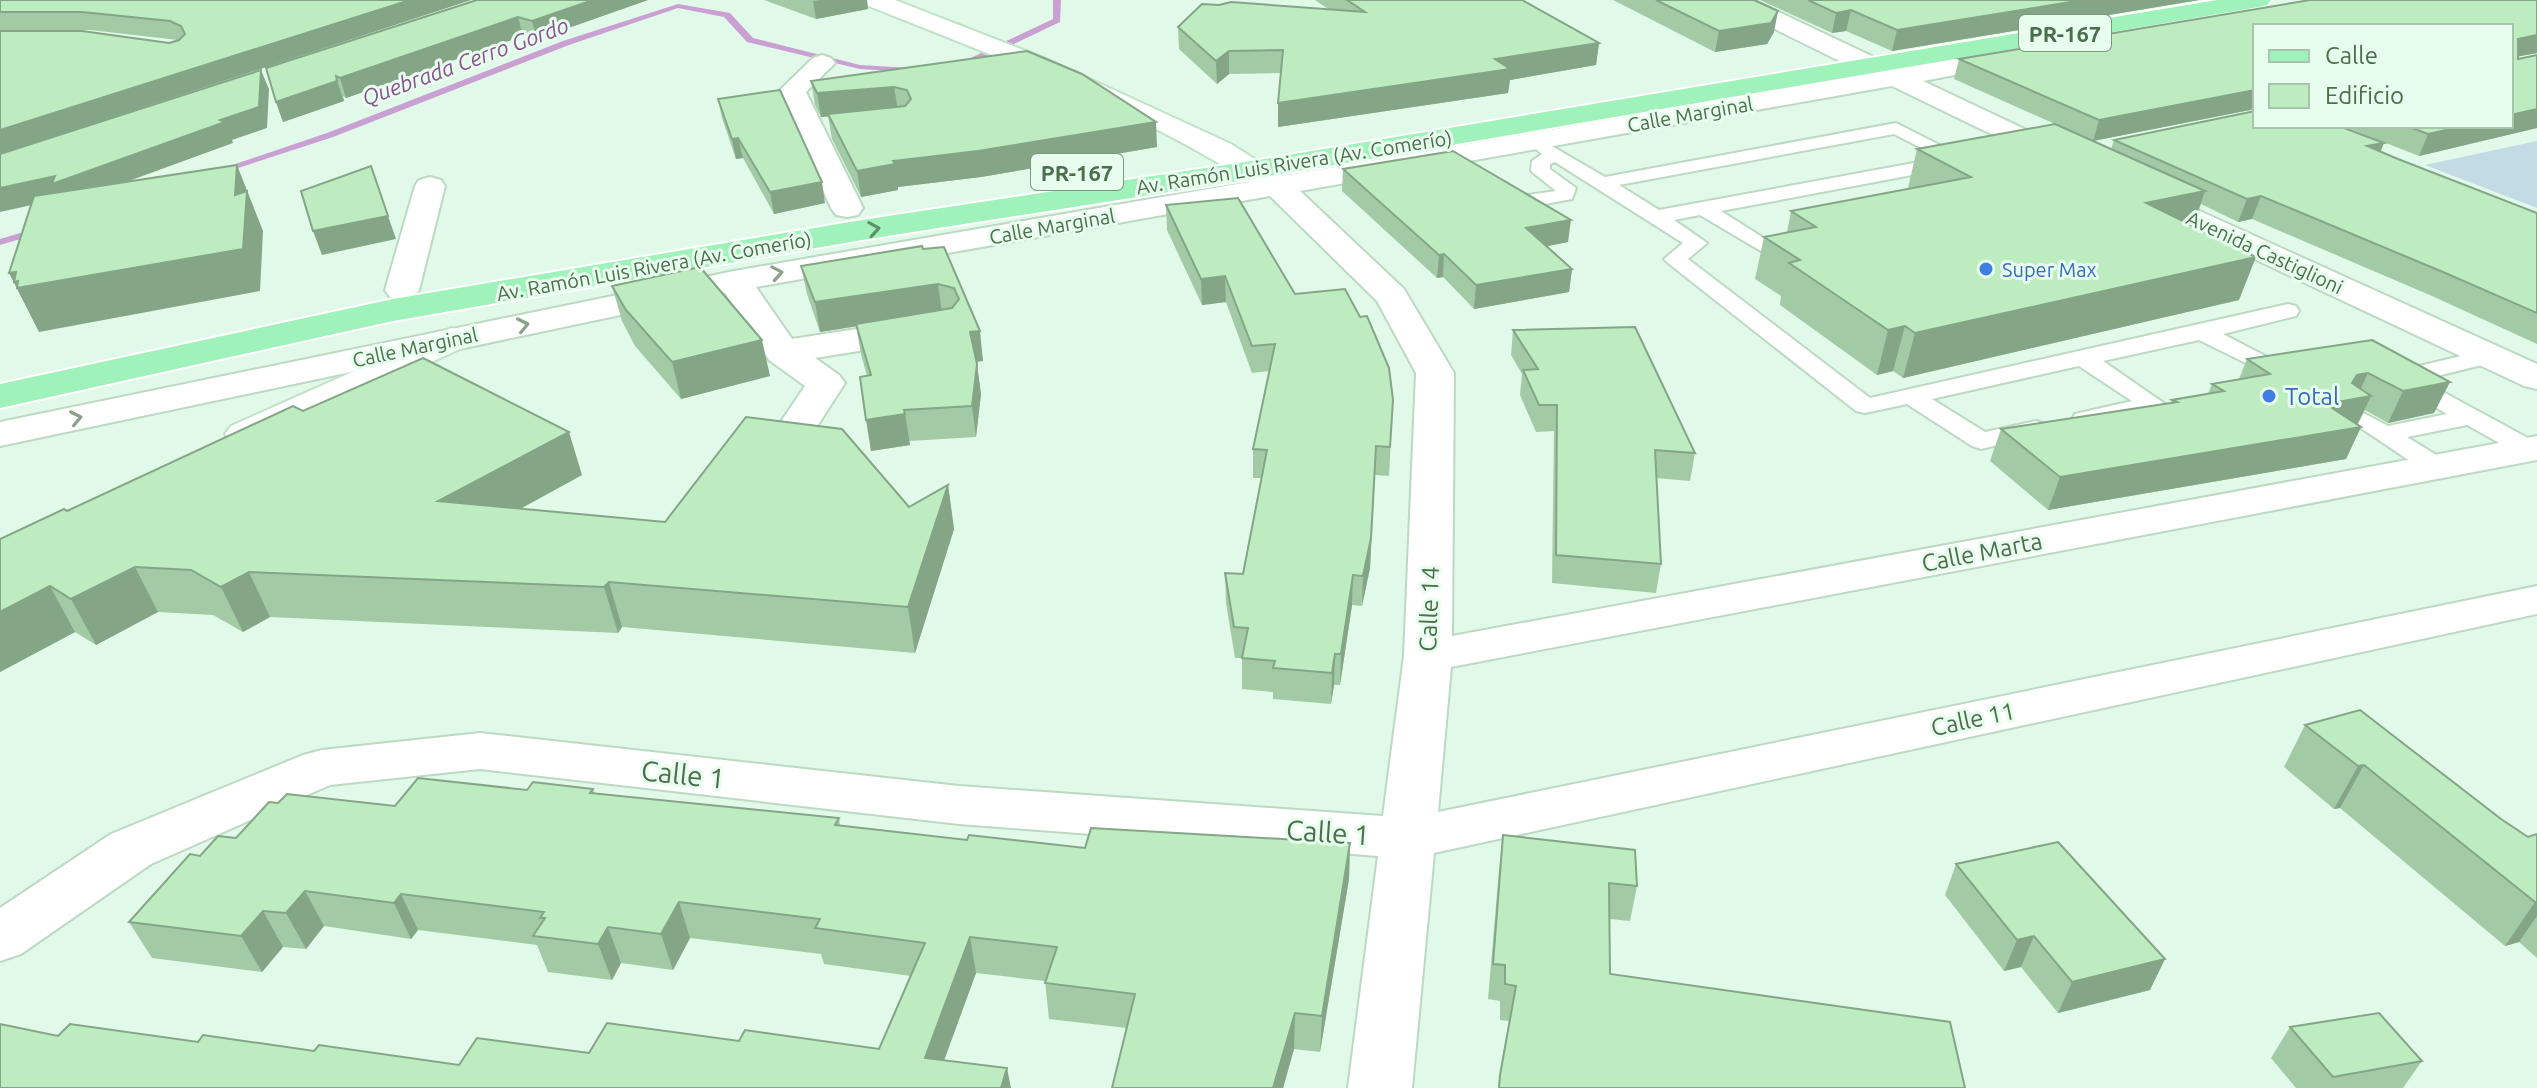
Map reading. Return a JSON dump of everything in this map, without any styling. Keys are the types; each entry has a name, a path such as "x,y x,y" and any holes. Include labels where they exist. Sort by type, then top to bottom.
{"main road":[{"name":"Av. Ramón Luis Rivera (Av. Comerío)","path":"0,373 402,290 847,208 2158,0"},
{"name":"Av. Ramón Luis Rivera (Av. Comerío)","path":"0,396 393,310 862,230 1265,178 1885,71 2259,0"}],"street":[{"name":"Calle 14","path":"874,0 1035,63 1221,150 1265,178 1392,296 1435,373 1428,656 1380,1088"},
{"name":"Avenida Castiglioni","path":"1734,0 2537,378"},
{"name":"Calle Marginal","path":"0,434 734,281 1265,178 1470,170 1547,148 1885,71 2283,11"},
{"path":"822,63 792,91 847,208"},
{"path":"809,129 839,127"},
{"path":"402,290 430,186"},
{"path":"734,281 782,352 826,383 802,420"},
{"path":"782,352 942,327"},
{"path":"210,452 451,339"},
{"name":"Calle Marta","path":"1428,656 2533,449"},
{"name":"Calle 11","path":"1408,838 2537,600"},
{"name":"Calle 1","path":"0,938 131,849 322,768 480,751 959,805 1408,838"}],"lane":[{"path":"1601,183 1896,128 1968,159 1656,217"},
{"path":"1470,170 1518,203 1565,195 1566,188 1541,171 1541,161 1547,148 1697,243 1675,259 1865,406 2288,311"},
{"path":"2007,151 2079,161"},
{"path":"1845,182 1871,197"},
{"path":"1769,196 1795,211"},
{"path":"1703,208 1766,248"},
{"path":"2202,332 2270,368 2315,357"},
{"path":"2490,356 2385,374 2533,449"},
{"path":"1911,396 1981,441 2153,404 2082,358"},
{"path":"2352,414 2437,467"},
{"path":"2384,434 2471,417"}],"shaded area":[{"path":"2537,141 2537,208 2425,165"}],"building":[{"path":"0,0 410,0 0,130 0,31 82,31 169,43 185,34 181,26 170,21 82,12 0,12"},
{"path":"477,0 593,0 532,21 518,17 340,78 336,76 337,81 276,102 266,68"},
{"path":"1347,0 1522,0 1599,43 1495,59 1510,69 1278,103 1283,50 1229,51 1216,61 1178,27 1202,4 1231,2 1365,12"},
{"path":"1656,0 1754,0 1778,11 1771,23 1719,31"},
{"path":"1808,0 2083,0 1897,30 1851,10 1836,13"},
{"path":"2310,0 2537,0 2537,35 2518,39 2518,59 2537,55 2537,109 2513,115 2513,24 2253,24 2253,90 2099,120 1959,59"},
{"path":"1027,51 1082,74 1156,122 978,151 893,161 895,164 857,171 828,114 905,106 911,99 907,90 894,87 817,93 811,81"},
{"path":"261,70 259,107 52,184 55,176 0,188 0,154"},
{"path":"780,90 822,182 770,192 738,138 732,139 718,99"},
{"path":"2253,111 2253,128 2344,128 2384,143 2367,146 2537,213 2537,313 2261,196 2247,199 2114,140"},
{"path":"2055,124 2205,191 2146,203 2256,257 1915,333 1905,326 1888,330 1789,263 1800,260 1764,237 1816,227 1791,211 1971,177 1917,149"},
{"path":"2412,128 2455,128 2428,134"},
{"path":"1453,151 1571,220 1526,228 1572,269 1476,285 1343,169"},
{"path":"237,165 235,195 247,191 243,249 17,288 18,281 14,282 16,272 9,273 34,196"},
{"path":"371,166 388,216 313,231 301,191"},
{"path":"1238,198 1295,294 1345,289 1360,317 1367,316 1389,368 1393,400 1390,447 1376,446 1371,538 1363,576 1353,575 1341,654 1335,654 1332,673 1273,668 1275,661 1242,658 1248,628 1234,627 1225,573 1243,574 1267,450 1253,449 1275,344 1252,346 1225,276 1201,279 1166,205"},
{"path":"922,246 923,249 944,247 980,331 970,332 977,364 972,406 904,410 905,414 866,420 860,377 871,375 856,324 952,308 959,299 954,288 938,284 815,302 801,266"},
{"path":"700,267 762,340 672,362 626,310 612,286"},
{"path":"1635,327 1695,453 1655,450 1661,564 1556,555 1557,405 1539,405 1523,370 1538,369 1513,330"},
{"path":"2372,340 2450,382 2403,391 2368,373 2357,375 2352,383 2371,396 2326,404 2361,427 2060,477 2001,429 2177,402 2172,400 2224,391 2212,384 2270,374 2247,359"},
{"path":"423,358 569,432 438,501 665,522 746,417 842,429 909,507 948,485 908,607 609,582 604,587 249,572 221,587 191,570 135,567 71,599 50,586 0,612 0,539 293,406 303,411"},
{"path":"2360,710 2501,819 2528,837 2537,834 2537,902 2364,765 2358,766 2305,725"},
{"path":"418,778 527,790 533,782 593,789 590,793 839,818 835,825 967,840 969,835 1085,848 1091,828 1350,843 1322,1016 1295,1013 1273,1088 1112,1088 1135,994 1045,983 1057,947 970,937 925,1058 1007,1068 1001,1088 0,1088 0,1024 58,1036 70,1024 198,1042 203,1035 314,1051 319,1045 459,1065 477,1038 589,1053 607,1023 739,1041 745,1030 879,1049 925,943 815,928 820,919 679,902 661,934 608,927 598,944 533,936 545,918 540,918 544,912 401,894 394,903 305,891 286,913 263,911 241,936 129,922 190,854 200,856 218,836 236,838 269,802 278,803 287,794 395,806"},
{"path":"1503,835 1635,850 1637,886 1609,883 1610,974 1950,1022 1965,1088 1499,1088 1516,986 1505,984 1505,965 1493,964"},
{"path":"2058,842 2165,959 2072,982 2034,936 2017,940 1956,864"},
{"path":"2379,1013 2422,1061 2333,1077 2290,1027"}],"waterway":[{"name":"Quebrada Cerro Gordo","path":"963,65 1057,20 1057,0"},
{"name":"Quebrada Cerro Gordo","path":"220,171 330,135 566,43 678,6 727,15 750,40 860,67 911,70"},
{"name":"Quebrada Cerro Gordo","path":"0,242 37,231"}],"place":[{"name":"Super Max","path":"1986,269"},
{"name":"Total","path":"2269,396"}]}
